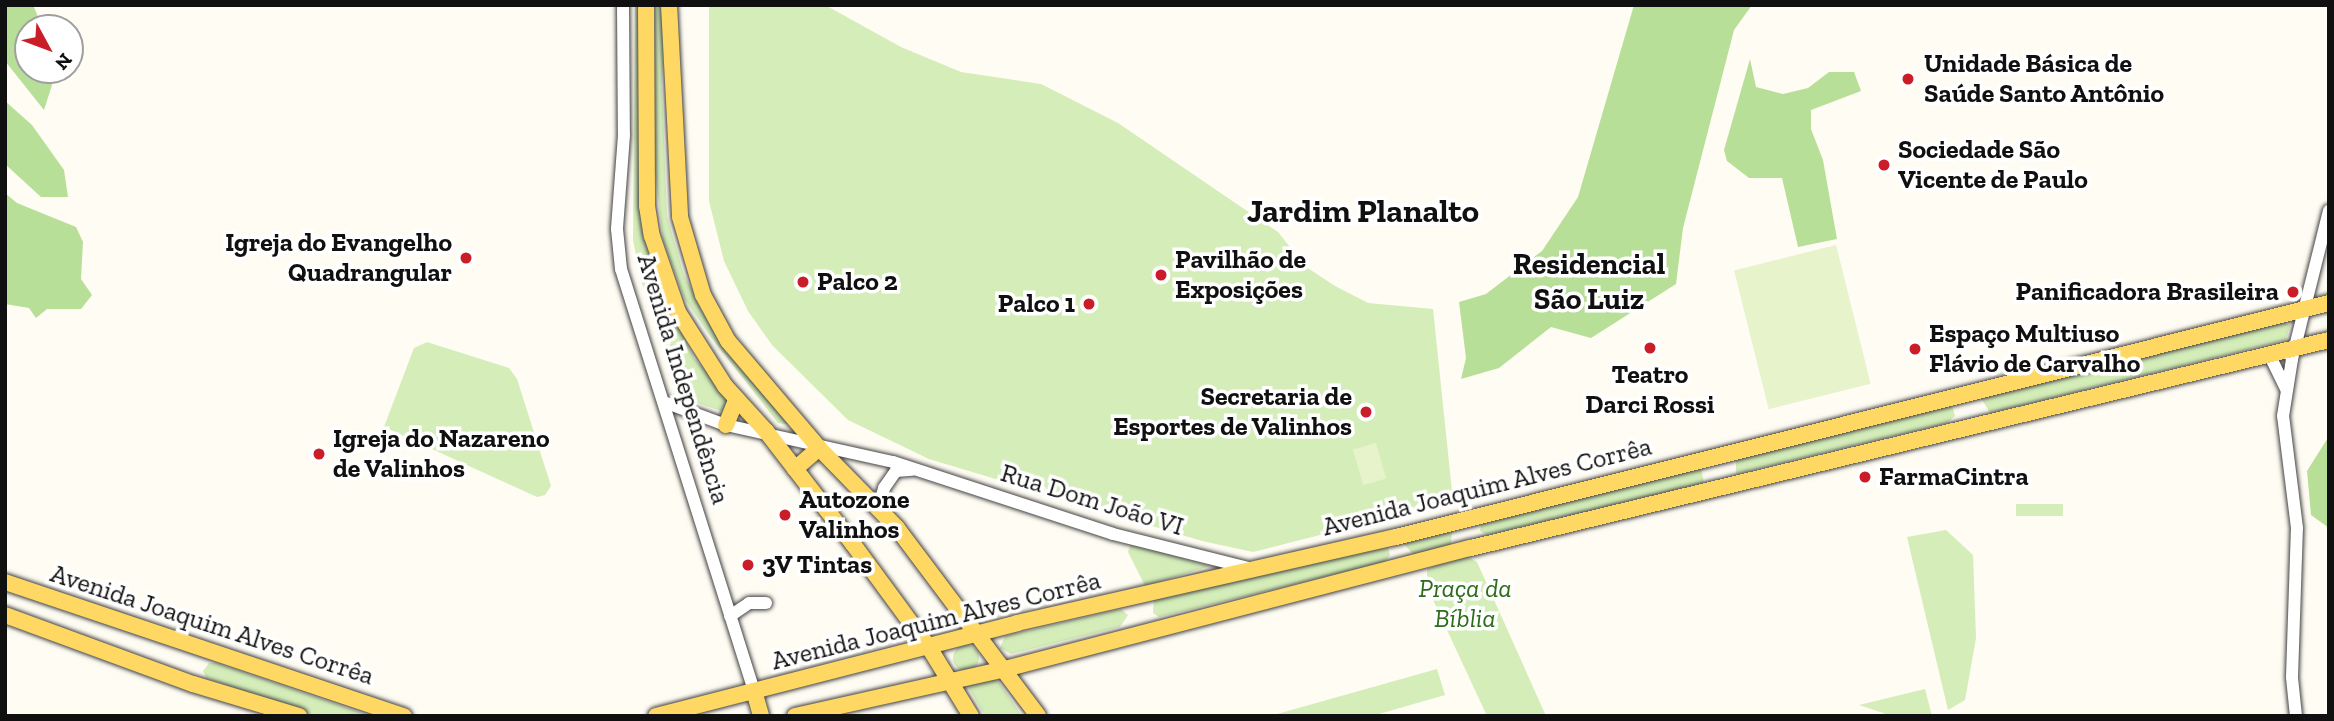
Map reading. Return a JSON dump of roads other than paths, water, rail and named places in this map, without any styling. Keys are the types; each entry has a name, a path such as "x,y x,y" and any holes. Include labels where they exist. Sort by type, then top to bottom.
{"main road":[{"path":"646,5 645,165 652,236 678,312 736,400 766,432 930,649 971,716"},
{"path":"669,5 680,217 694,274 728,341 819,448 879,506 1038,716"},
{"name":"Avenida Joaquim Alves Corrêa","path":"656,716 930,649 975,635 1253,569 2329,303"},
{"path":"795,716 1005,669 1472,548 2329,340"},
{"path":"726,425 736,400"},
{"path":"794,469 819,448"},
{"name":"Avenida Joaquim Alves Corrêa","path":"5,582 404,716"},
{"path":"5,615 193,684 299,716"},
{"name":"Avenida Independência","path":"754,691 761,716"}],"street":[{"name":"Avenida Independência","path":"623,5 625,73 618,250 625,287 664,402 754,691"},
{"path":"2296,716 2292,677 2297,528 2283,416 2304,308 2329,211"},
{"path":"2269,354 2287,389"},
{"name":"Rua Dom João VI","path":"664,402 726,425 766,432 819,448 920,470 1113,534 1253,569"},
{"path":"879,506 884,488 896,471 920,470"},
{"path":"730,615 749,603 766,603"}],"place":[{"name":"Unidade Básica de Saúde Santo Antônio","path":"1908,79"},
{"name":"Sociedade São Vicente de Paulo","path":"1884,165"},
{"name":"Igreja do Evangelho Quadrangular","path":"466,258"},
{"name":"Pavilhão de Exposições","path":"1161,275"},
{"name":"Palco 2","path":"803,282"},
{"name":"Panificadora Brasileira","path":"2293,292"},
{"name":"Palco 1","path":"1089,304"},
{"name":"Teatro Darci Rossi","path":"1650,348"},
{"name":"Espaço Multiuso Flávio de Carvalho","path":"1915,349"},
{"name":"Secretaria de Esportes de Valinhos","path":"1366,412"},
{"name":"Igreja do Nazareno de Valinhos","path":"319,454"},
{"name":"FarmaCintra","path":"1865,477"},
{"name":"Autozone Valinhos","path":"785,515"},
{"name":"3V Tintas","path":"748,565"}],"district":[{"name":"Jardim Planalto","path":"1363,211"},
{"name":"Residencial São Luiz","path":"1589,281"}],"park label":[{"name":"Praça da Bíblia","path":"1465,604"}]}
